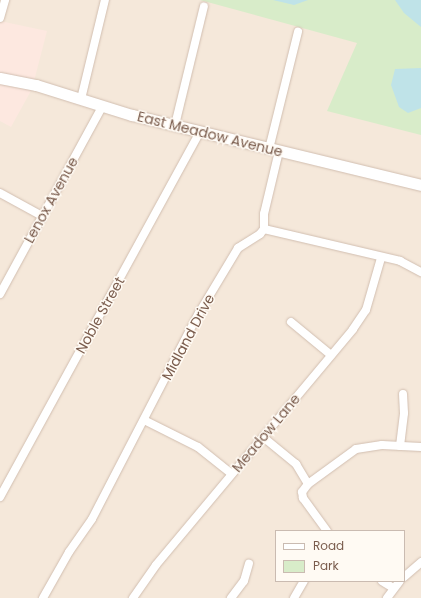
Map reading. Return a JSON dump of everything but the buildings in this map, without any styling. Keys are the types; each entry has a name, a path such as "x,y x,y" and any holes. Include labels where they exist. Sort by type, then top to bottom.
{"street":[{"path":"0,18 5,0"},
{"path":"81,99 105,0"},
{"path":"175,125 204,6"},
{"path":"298,32 274,150 264,214 264,229 381,258 400,261 421,272"},
{"name":"East Meadow Avenue","path":"0,78 36,85 102,107 200,132 421,185"},
{"name":"Lenox Avenue","path":"0,294 102,107"},
{"name":"Noble Street","path":"0,497 200,132"},
{"path":"0,193 42,216"},
{"name":"Midland Drive","path":"43,598 92,519 227,263 238,248 260,234 264,229"},
{"name":"Meadow Lane","path":"133,598 156,565 331,355 366,310 381,258"},
{"path":"291,322 331,355"},
{"path":"400,446 404,413 403,394"},
{"path":"144,420 198,447 232,474"},
{"path":"263,437 296,464 308,484"},
{"path":"326,530 303,498 302,492 308,484 356,449 371,445 421,448"},
{"path":"405,575 421,562"},
{"path":"231,598 244,581 249,564"},
{"path":"294,598 303,582"},
{"path":"384,582 393,588"},
{"path":"387,598 399,582"}],"shaded area":[{"path":"0,0 421,0 421,598 0,598"},
{"path":"0,21 47,31 32,89 11,127 0,121"}],"green space":[{"path":"200,0 421,0 421,135 327,111 357,43"}],"water":[{"path":"273,0 308,0 294,5"},
{"path":"395,0 421,0 421,27 404,13"},
{"path":"421,68 421,108 408,113 399,107 391,85 395,69"}]}
